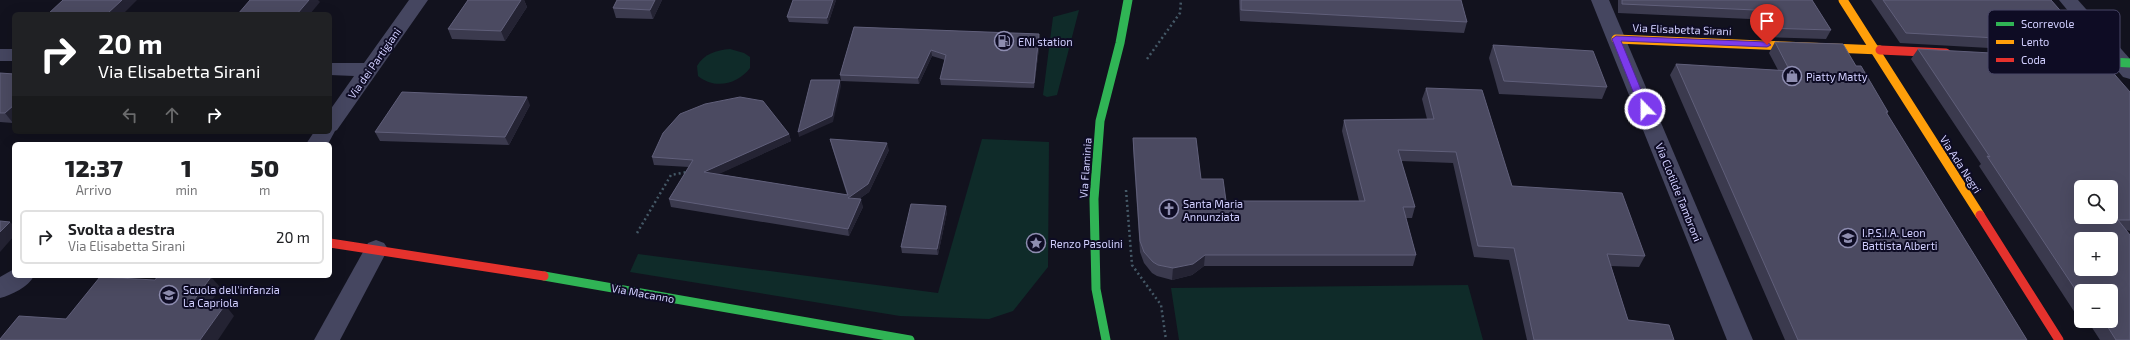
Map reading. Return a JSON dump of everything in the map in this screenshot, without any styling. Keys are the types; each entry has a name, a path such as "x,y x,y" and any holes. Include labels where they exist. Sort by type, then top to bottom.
{"street":[{"name":"Via dei Partigiani","path":"332,123 368,70 419,0"},
{"name":"Via Flaminia","path":"1106,340 1096,289 1094,199 1100,121 1120,44 1128,0"},
{"name":"Via Clotilde Tambroni","path":"1600,0 1740,340"},
{"name":"Via Ada Negri","path":"1843,0 1872,49 2059,340"},
{"path":"2068,0 2077,10"},
{"name":"Via Elisabetta Sirani","path":"1616,39 1872,49 1958,54"},
{"path":"0,55 12,55"},
{"path":"2120,58 2127,66"},
{"path":"332,69 368,70"},
{"name":"Via Macanno","path":"332,243 564,279 910,340"},
{"path":"327,340 376,249"},
{"path":"0,289 19,278"}],"path":[{"path":"1144,62 1180,13 1181,0"},
{"path":"637,233 671,175 691,171"},
{"path":"1126,182 1132,265 1161,305 1166,340"}],"green space":[{"path":"1079,10 1057,95 1047,97 1043,95 1053,17"},
{"path":"730,49 744,53 750,57 750,68 745,74 733,81 719,84 712,83 698,76 697,66 703,58 720,50"},
{"path":"982,139 1049,142 1048,267 1013,311 989,319 900,316 630,272 638,254 938,293"},
{"path":"1468,285 1483,340 1179,340 1171,288"}],"building":[{"path":"63,0 122,0 109,12 50,12"},
{"path":"250,0 309,0 299,12 240,12"},
{"path":"468,0 521,0 501,31 448,29"},
{"path":"617,0 655,0 650,10 613,8"},
{"path":"793,0 833,0 827,18 787,17"},
{"path":"1241,0 1461,0 1467,22 1241,10"},
{"path":"1622,0 1812,0 1831,30 1765,28 1755,10 1622,4"},
{"path":"1883,0 2051,0 2060,10 1988,10 1988,38 1906,33"},
{"path":"854,27 1039,34 1034,83 940,79 946,55 931,50 918,78 840,75"},
{"name":"I.P.S.I.A. Leon Battista Alberti","path":"1775,42 1843,44 1856,66 1861,66 1888,112 1886,112 2027,340 1798,340 1676,64 1790,71"},
{"path":"1493,45 1593,51 1607,87 1504,81"},
{"path":"1918,49 1988,53 1988,74 2114,74 2130,92 2130,220 2118,220 2130,235 2130,340 2116,340 2108,328 2118,328 2118,284 2074,284 2074,287"},
{"path":"0,73 12,74 12,107 5,113 0,113"},
{"path":"811,80 840,80 832,116 798,132"},
{"path":"1426,88 1482,90 1512,186 1622,193 1645,256 1607,254 1628,320 1669,325 1674,340 1534,340 1514,248 1478,246 1456,152 1398,150 1415,207 1403,207 1416,255 1205,255 1193,264 1173,268 1158,265 1153,262 1144,252 1140,241 1133,138 1196,138 1201,179 1223,179 1226,201 1365,201 1344,120 1434,119"},
{"path":"402,92 527,97 505,137 375,132"},
{"path":"740,97 763,101 789,134 704,172 848,195 830,139 887,143 868,184 848,198 861,199 848,229 669,199 693,160 652,157 663,133 680,114 705,104"},
{"path":"911,204 946,206 937,249 901,247"},
{"path":"0,221 10,222 0,232"},
{"name":"Scuola dell'infanzia La Capriola","path":"99,278 155,280 156,278 210,278 191,304 225,305 200,340 0,340 19,316 66,319"}],"traffic: fast":[{"path":"1106,340 1096,289 1094,199 1100,121 1120,43 1128,0"},
{"path":"2120,62 2130,63"},
{"path":"544,276 910,340"}],"traffic: slow":[{"path":"1843,0 1980,215"},
{"path":"1616,39 1880,50"}],"traffic: jam":[{"path":"1880,50 1946,53"},
{"path":"1980,215 2059,340"},
{"path":"332,243 544,276"}],"place":[{"name":"ENI station","path":"1004,41"},
{"name":"Piatty Matty","path":"1792,76"},
{"name":"Santa Maria Annunziata","path":"1169,209"},
{"name":"I.P.S.I.A. Leon Battista Alberti","path":"1848,238"},
{"name":"Renzo Pasolini","path":"1036,243"},
{"name":"Scuola dell'infanzia La Capriola","path":"169,295"}],"route":[{"path":"1645,109 1616,39 1767,45"}]}
